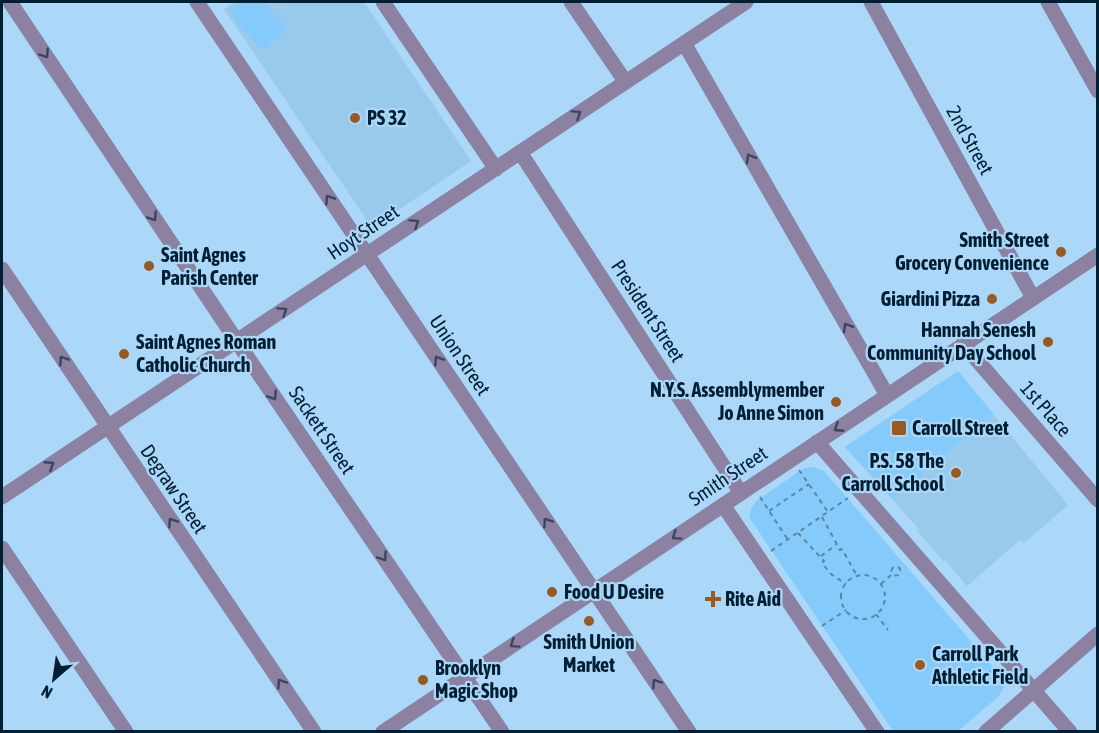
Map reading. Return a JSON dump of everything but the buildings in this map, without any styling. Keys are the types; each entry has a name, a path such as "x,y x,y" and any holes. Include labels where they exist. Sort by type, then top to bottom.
{"street":[{"name":"Union Street","path":"197,2 689,732"},
{"path":"383,2 496,169"},
{"path":"571,2 625,81"},
{"name":"Hoyt Street","path":"2,497 684,43 730,6 746,2"},
{"name":"2nd Street","path":"871,2 1033,298"},
{"path":"1048,2 1098,91"},
{"name":"Sackett Street","path":"11,5 502,732"},
{"path":"684,43 887,396"},
{"name":"President Street","path":"520,152 741,493"},
{"name":"Smith Street","path":"383,732 1098,255"},
{"name":"Degraw Street","path":"2,269 314,732"},
{"name":"1st Place","path":"963,344 1098,500"},
{"path":"817,441 1070,732"},
{"path":"723,505 877,732"},
{"path":"2,548 126,732"},
{"path":"986,732 1098,634"}],"path":[{"path":"798,469 828,512"},
{"path":"769,511 809,484"},
{"path":"768,553 850,496"},
{"path":"760,498 788,540"},
{"path":"822,517 836,545 847,555 857,576"},
{"path":"798,533 824,561 822,563 827,570 846,584"},
{"path":"820,556 836,545"},
{"path":"892,574 898,576 900,569 907,562"},
{"path":"881,584 892,574 893,568 900,569"},
{"path":"857,576 870,576 881,584 884,590 884,604 876,614 864,619 857,618 846,610 842,597 846,584 857,576"},
{"path":"820,628 846,610"},
{"path":"876,614 888,630"},
{"path":"989,673 997,666"}],"shaded area":[{"name":"PS 32","path":"235,2 364,2 471,161 372,228 224,9"},
{"path":"240,2 264,2 285,26 285,32 266,48 259,48 232,15 232,8"},
{"name":"P.S. 58 The Carroll School","path":"958,371 1068,505 1024,543 1020,540 967,586 845,447"},
{"path":"958,371 993,413 893,499 845,447"},
{"path":"814,467 824,471 1000,675 1004,686 999,696 958,731 893,731 749,517 756,501 804,468"}],"place":[{"name":"PS 32","path":"355,118"},
{"name":"Smith Street Grocery Convenience","path":"1061,252"},
{"name":"Saint Agnes Parish Center","path":"149,266"},
{"name":"Giardini Pizza","path":"992,299"},
{"name":"Hannah Senesh Community Day School","path":"1048,342"},
{"name":"Saint Agnes Roman Catholic Church","path":"124,354"},
{"name":"N.Y.S. Assemblymember Jo Anne Simon","path":"836,402"},
{"name":"Carroll Street","path":"899,428"},
{"name":"P.S. 58 The Carroll School","path":"956,473"},
{"name":"Food U Desire","path":"552,592"},
{"name":"Rite Aid","path":"713,599"},
{"name":"Smith Union Market","path":"589,621"},
{"name":"Carroll Park Athletic Field","path":"920,665"},
{"name":"Brooklyn Magic Shop","path":"423,680"}]}
